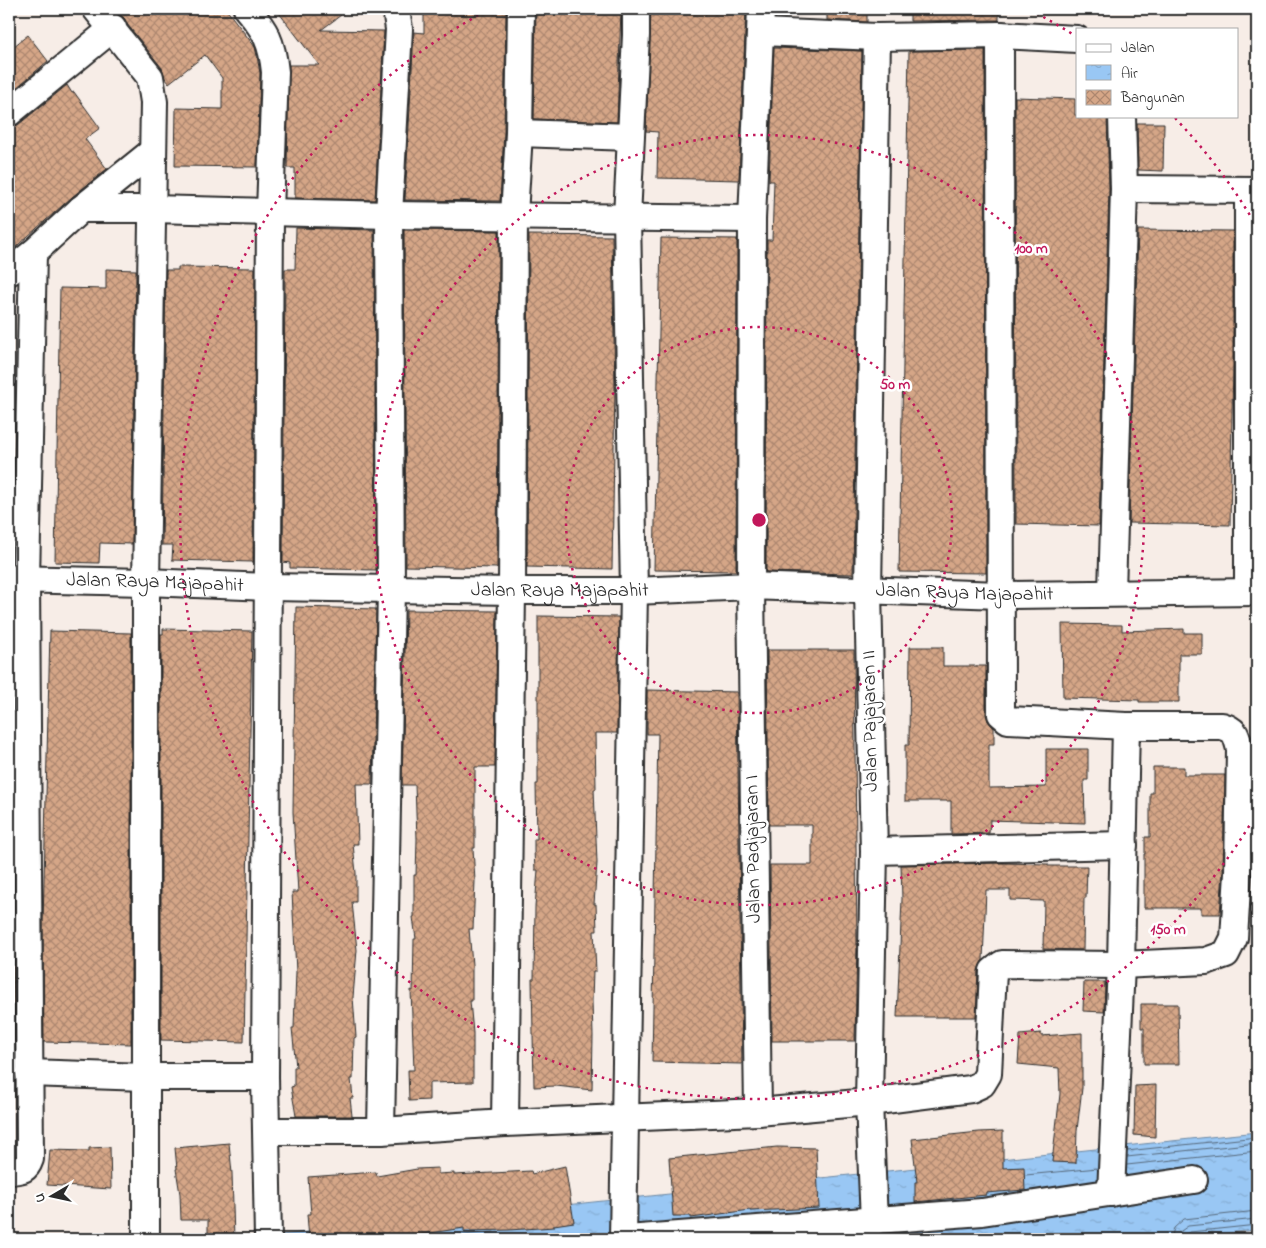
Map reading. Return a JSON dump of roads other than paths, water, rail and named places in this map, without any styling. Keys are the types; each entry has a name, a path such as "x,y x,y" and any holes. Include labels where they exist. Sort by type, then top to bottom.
{"street":[{"path":"247,9 264,30 273,52 274,72 270,211 266,1077 268,1239"},
{"path":"381,1131 391,588 389,215 399,29 396,9"},
{"path":"505,1123 512,591 514,215 519,133 521,9"},
{"path":"623,1239 634,591 627,216 636,9"},
{"path":"9,113 104,18 150,78 154,102 146,582 146,1239"},
{"path":"761,20 877,36 1000,35 1076,39"},
{"name":"Jalan Padjajaran I","path":"758,1112 751,586 752,219 761,20"},
{"path":"267,1131 381,1131 505,1123 758,1112 869,1102 971,1088 982,1084 988,1074 993,971 997,966 1002,964 1122,966 1206,961 1226,954 1234,938 1238,873 1240,748 1235,733 1230,728 1222,726 1126,726 1008,720 1000,714 1000,35"},
{"name":"Jalan Pajajaran II","path":"874,1222 869,1102 874,851 868,591 877,36"},
{"path":"1112,592 1124,189 1122,118"},
{"path":"519,133 630,137"},
{"path":"9,272 33,253 81,209 153,151"},
{"path":"1124,189 1253,190 1252,592"},
{"path":"81,209 151,208 389,215 627,216 752,219"},
{"path":"9,1172 28,1166 30,1159 17,579 33,253"},
{"name":"Jalan Raya Majapahit","path":"17,579 269,587 512,591 634,591 751,586 1000,595 1112,592 1252,592"},
{"path":"1111,1193 1122,966 1126,726"},
{"path":"874,851 1124,845"},
{"path":"29,1073 145,1077 266,1077"},
{"path":"627,1239 874,1222 982,1212 1194,1180"}],"water":[{"path":"1257,1132 1257,1230 1168,1239 243,1239"}]}
